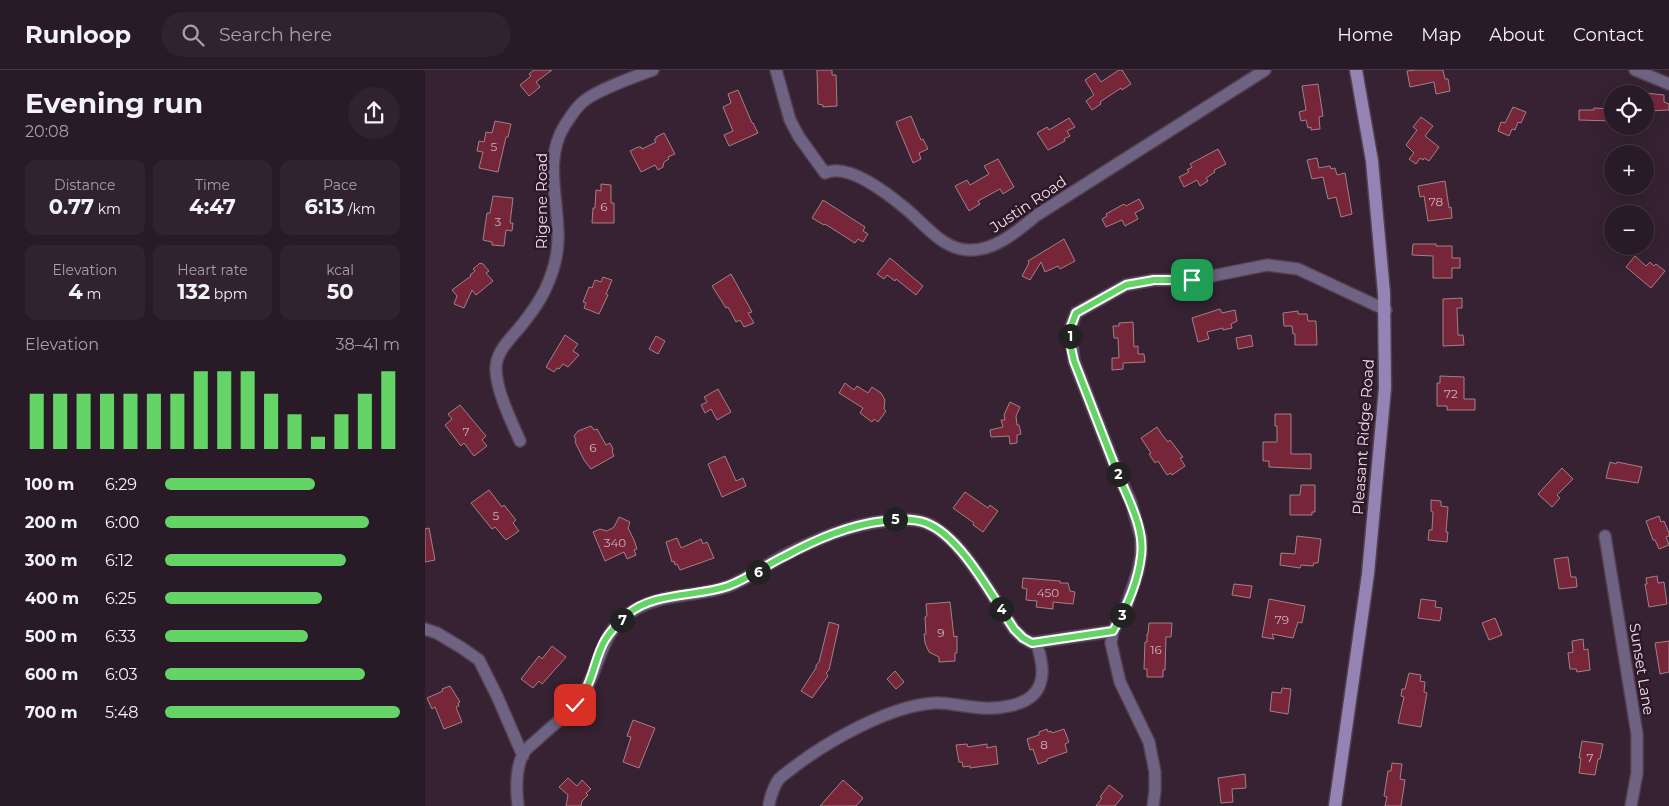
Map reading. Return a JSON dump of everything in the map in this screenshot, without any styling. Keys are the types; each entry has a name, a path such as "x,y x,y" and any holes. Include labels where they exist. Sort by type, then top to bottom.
{"street":[{"name":"Rigene Road","path":"520,441 504,404 495,369 501,349 523,323 545,290 555,261 558,242 554,190 556,143 564,126 577,107 586,99 653,70"},
{"name":"Justin Road","path":"776,70 790,120 799,137 825,173 828,171 841,171 851,173 871,183 905,208 930,232 946,244 958,249 971,250 995,244 1013,234 1037,215 1265,70"},
{"name":"Pleasant Ridge Road","path":"1335,806 1368,568 1385,388 1386,310 1372,161 1356,70"},
{"path":"1635,70 1669,84"},
{"path":"1153,806 1155,772 1149,742 1120,682 1111,643 1113,631 1127,604 1138,571 1141,555 1141,538 1131,502 1118,474 1074,361 1070,343 1070,329 1076,313 1126,285 1154,280 1192,280 1267,265 1298,269 1386,310"},
{"path":"518,806 517,783 525,750 575,705 586,689 605,641 629,612 657,600 678,595 709,592 730,585 753,575 785,556 834,532 863,524 899,519 917,520 935,527 952,540 964,554 1014,629 1023,638 1032,643 1037,643 1113,631"},
{"name":"Sunset Lane","path":"1605,536 1637,734 1637,772 1631,806"},
{"path":"425,629 437,633 471,653 479,660 523,756"},
{"path":"769,804 773,789 780,778 807,757 845,735 905,708 935,703 975,708 1005,708 1029,698 1040,685 1042,668 1037,643"}],"building":[{"path":"534,70 552,70 536,82 540,87 529,96 520,85 531,76 529,74"},
{"path":"817,70 832,70 832,75 836,75 837,106 823,107 823,105 818,104"},
{"path":"1122,70 1131,84 1122,90 1121,88 1100,102 1101,104 1092,110 1086,101 1094,95 1085,80 1095,73 1101,82"},
{"path":"1443,70 1445,79 1448,79 1450,91 1436,94 1434,82 1410,87 1407,71"},
{"path":"1318,84 1323,116 1319,117 1320,129 1311,130 1311,127 1308,128 1306,120 1301,121 1299,112 1306,110 1302,86"},
{"path":"738,90 758,133 729,146 724,135 733,131 723,107 731,103 728,94"},
{"path":"1654,94 1664,95 1664,102 1669,104 1669,110 1654,111"},
{"path":"1513,107 1526,112 1521,123 1518,122 1515,130 1512,129 1509,136 1498,131 1501,122 1505,123"},
{"path":"1594,108 1604,109 1604,121 1579,120 1579,110 1594,110"},
{"path":"911,116 921,140 923,139 928,149 919,153 921,159 913,163 896,122"},
{"path":"1421,117 1433,126 1425,136 1439,147 1429,161 1420,158 1416,164 1409,159 1414,153 1406,145 1417,130 1413,127"},
{"path":"1069,118 1075,127 1067,131 1070,136 1064,139 1065,141 1048,150 1037,133 1047,127 1049,130"},
{"path":"495,121 511,124 498,172 479,168 483,152 477,151 479,141 484,142 486,132 492,133"},
{"path":"664,133 675,154 668,157 669,159 664,162 663,167 658,170 655,165 641,172 630,151 638,147 642,149 656,142 654,140 656,137"},
{"path":"1218,149 1226,164 1214,170 1215,172 1206,178 1208,181 1200,186 1197,180 1184,187 1179,177 1189,172 1187,170 1192,167 1190,164"},
{"path":"1317,158 1319,168 1330,166 1331,169 1335,168 1337,175 1345,173 1352,214 1341,217 1336,197 1328,199 1323,177 1312,179 1307,160"},
{"path":"998,159 1014,187 1003,194 1000,189 978,201 980,204 969,211 955,186 967,180 970,185 989,174 984,166"},
{"path":"1445,181 1452,218 1428,221 1424,196 1420,197 1418,186"},
{"path":"601,184 611,185 611,203 614,203 614,223 592,223 596,190 601,191"},
{"path":"493,196 513,198 510,223 513,223 512,231 506,230 504,246 492,245 492,242 483,240 487,213 490,213"},
{"path":"1139,199 1144,208 1135,213 1138,219 1125,226 1122,220 1106,227 1102,219 1107,216 1106,214 1124,204 1126,206"},
{"path":"823,200 865,227 863,231 868,234 863,242 858,239 855,243 812,218"},
{"path":"1064,239 1075,261 1060,269 1058,266 1045,272 1041,262 1030,280 1022,276 1029,263 1028,261"},
{"path":"1413,244 1452,246 1452,258 1460,258 1460,268 1452,268 1452,278 1433,278 1433,256 1412,255"},
{"path":"1635,256 1646,266 1650,262 1665,271 1651,288 1626,267"},
{"path":"890,258 923,286 916,295 896,279 895,281 887,275 884,279 877,274"},
{"path":"480,263 489,271 486,273 493,281 476,295 472,290 464,308 454,304 457,296 452,290 471,276 475,271 473,269"},
{"path":"731,274 752,312 748,313 754,323 744,327 740,320 736,322 728,307 726,308 712,286"},
{"path":"603,277 612,280 606,294 608,295 599,314 584,308 586,303 583,302 589,287 592,288 595,280 601,282"},
{"path":"1462,298 1462,308 1457,308 1458,335 1463,335 1464,345 1443,346 1443,299"},
{"path":"1220,309 1222,313 1235,310 1237,321 1231,324 1232,328 1207,332 1209,339 1198,342 1192,318"},
{"path":"1298,311 1298,314 1307,314 1308,321 1316,321 1317,345 1295,345 1295,334 1293,334 1292,326 1284,326 1283,313"},
{"path":"1133,322 1134,347 1138,346 1138,354 1144,354 1145,362 1123,363 1123,369 1112,370 1112,358 1119,358 1118,338 1114,338 1113,326 1119,326 1119,323"},
{"path":"565,335 578,344 573,351 579,355 568,367 563,364 554,372 546,367"},
{"path":"1251,335 1253,346 1238,349 1236,338"},
{"path":"656,336 665,341 658,354 649,349"},
{"path":"1440,376 1464,377 1464,399 1475,399 1475,410 1447,410 1447,406 1437,406 1437,383 1440,383"},
{"path":"845,383 854,390 857,386 868,393 872,387 881,393 885,400 884,409 886,411 878,422 874,419 872,422 860,413 863,408 839,393"},
{"path":"718,389 731,412 717,420 711,409 705,413 701,405 707,402 704,397"},
{"path":"1010,402 1020,407 1016,416 1021,434 1017,435 1017,443 1010,444 1009,436 991,437 990,430 1003,427 1001,420 1005,420 1004,415"},
{"path":"460,405 486,436 482,440 487,446 474,456 464,443 461,446 445,425 452,419 448,414"},
{"path":"1275,414 1291,414 1291,454 1311,454 1311,469 1269,467 1269,461 1263,461 1263,442 1277,442"},
{"path":"591,426 594,430 597,429 606,445 610,443 614,456 591,469 584,460 574,436 578,431"},
{"path":"1157,427 1168,442 1170,440 1183,457 1180,458 1185,466 1172,475 1171,473 1167,475 1158,461 1155,463 1141,438"},
{"path":"725,456 736,481 743,478 746,486 722,497 708,464"},
{"path":"1610,462 1642,467 1638,483 1606,478"},
{"path":"1562,468 1573,479 1557,495 1560,498 1552,507 1538,494"},
{"path":"1301,485 1315,485 1315,512 1312,512 1312,515 1290,515 1290,495 1300,495"},
{"path":"489,490 502,507 504,505 516,520 513,523 519,531 506,540 495,527 492,529 471,503"},
{"path":"965,492 988,508 990,505 998,511 983,532 953,508"},
{"path":"1431,500 1441,501 1441,506 1448,507 1447,542 1428,540 1429,530 1432,530 1433,512 1431,511"},
{"path":"1659,516 1661,522 1664,521 1669,533 1669,536 1666,537 1669,545 1659,549 1655,540 1653,540 1646,521"},
{"path":"619,517 630,522 628,528 637,549 634,550 636,555 627,559 624,552 605,561 593,532 600,529 607,531 614,527"},
{"path":"429,528 435,560 425,562 425,529"},
{"path":"1297,536 1321,539 1318,563 1314,563 1313,566 1301,565 1300,568 1280,565 1281,553 1295,554"},
{"path":"677,538 681,548 701,539 703,544 707,542 714,558 680,570 674,561 672,562 666,542"},
{"path":"1568,557 1571,577 1576,577 1577,587 1559,589 1554,559"},
{"path":"1657,576 1658,583 1664,582 1667,604 1649,607 1645,584 1647,584 1646,578"},
{"path":"1023,578 1068,583 1070,591 1075,592 1073,604 1053,602 1053,609 1036,607 1037,601 1026,600 1027,589 1022,588"},
{"path":"1234,584 1252,586 1250,598 1232,595"},
{"path":"1269,599 1305,606 1302,623 1298,622 1293,638 1272,634 1274,639 1262,637"},
{"path":"1421,599 1436,601 1435,607 1442,608 1440,621 1418,618"},
{"path":"950,602 954,637 957,636 957,653 955,653 955,661 939,662 939,657 929,652 925,643 926,604"},
{"path":"1495,618 1502,635 1489,640 1482,623"},
{"path":"829,622 839,625 829,670 826,673 828,676 812,698 801,691 819,662"},
{"path":"1149,623 1172,623 1171,637 1166,637 1163,677 1147,677 1147,669 1144,669 1145,642 1147,642"},
{"path":"1583,639 1584,650 1588,649 1590,670 1577,672 1576,669 1570,669 1568,653 1573,652 1572,641"},
{"path":"1669,641 1669,672 1660,674 1655,643"},
{"path":"552,646 566,657 542,684 539,681 533,688 521,679 539,656 542,659"},
{"path":"895,671 904,682 896,689 887,679"},
{"path":"1409,673 1421,675 1420,681 1425,682 1424,692 1427,693 1421,727 1398,723 1404,697 1401,696 1402,689 1405,689"},
{"path":"450,686 460,702 458,703 459,706 456,707 462,722 444,729 435,707 432,709 427,698"},
{"path":"1282,688 1291,689 1288,714 1270,711 1272,692 1281,693"},
{"path":"633,720 655,728 639,768 623,762 631,737 627,736"},
{"path":"1047,729 1048,732 1051,731 1052,733 1064,729 1069,742 1065,744 1067,752 1038,764 1033,749 1030,750 1027,739 1039,735 1039,732"},
{"path":"1582,741 1603,744 1595,775 1579,773"},
{"path":"967,744 968,747 987,744 987,748 996,746 998,764 970,768 970,766 963,767 962,762 959,762 956,745"},
{"path":"1392,763 1402,764 1400,779 1405,780 1401,806 1385,806 1387,797 1384,796 1388,771 1391,771"},
{"path":"1245,774 1246,788 1232,789 1233,802 1221,803 1218,778"},
{"path":"568,778 577,786 582,780 591,789 586,793 588,795 582,801 581,806 566,806 568,795 559,787"},
{"path":"843,780 863,798 856,806 820,806"},
{"path":"1109,785 1123,796 1115,806 1096,806 1102,798 1100,797"}],"route":[{"path":"575,705 586,689 605,641 629,612 657,600 678,595 709,592 730,585 753,575 785,556 834,532 863,524 899,519 917,520 926,523 935,527 952,540 964,554 1014,629 1023,638 1032,643 1113,631 1127,604 1138,571 1141,555 1141,538 1131,502 1118,474 1074,361 1070,343 1070,329 1076,313 1126,285 1154,280 1192,280"}]}
